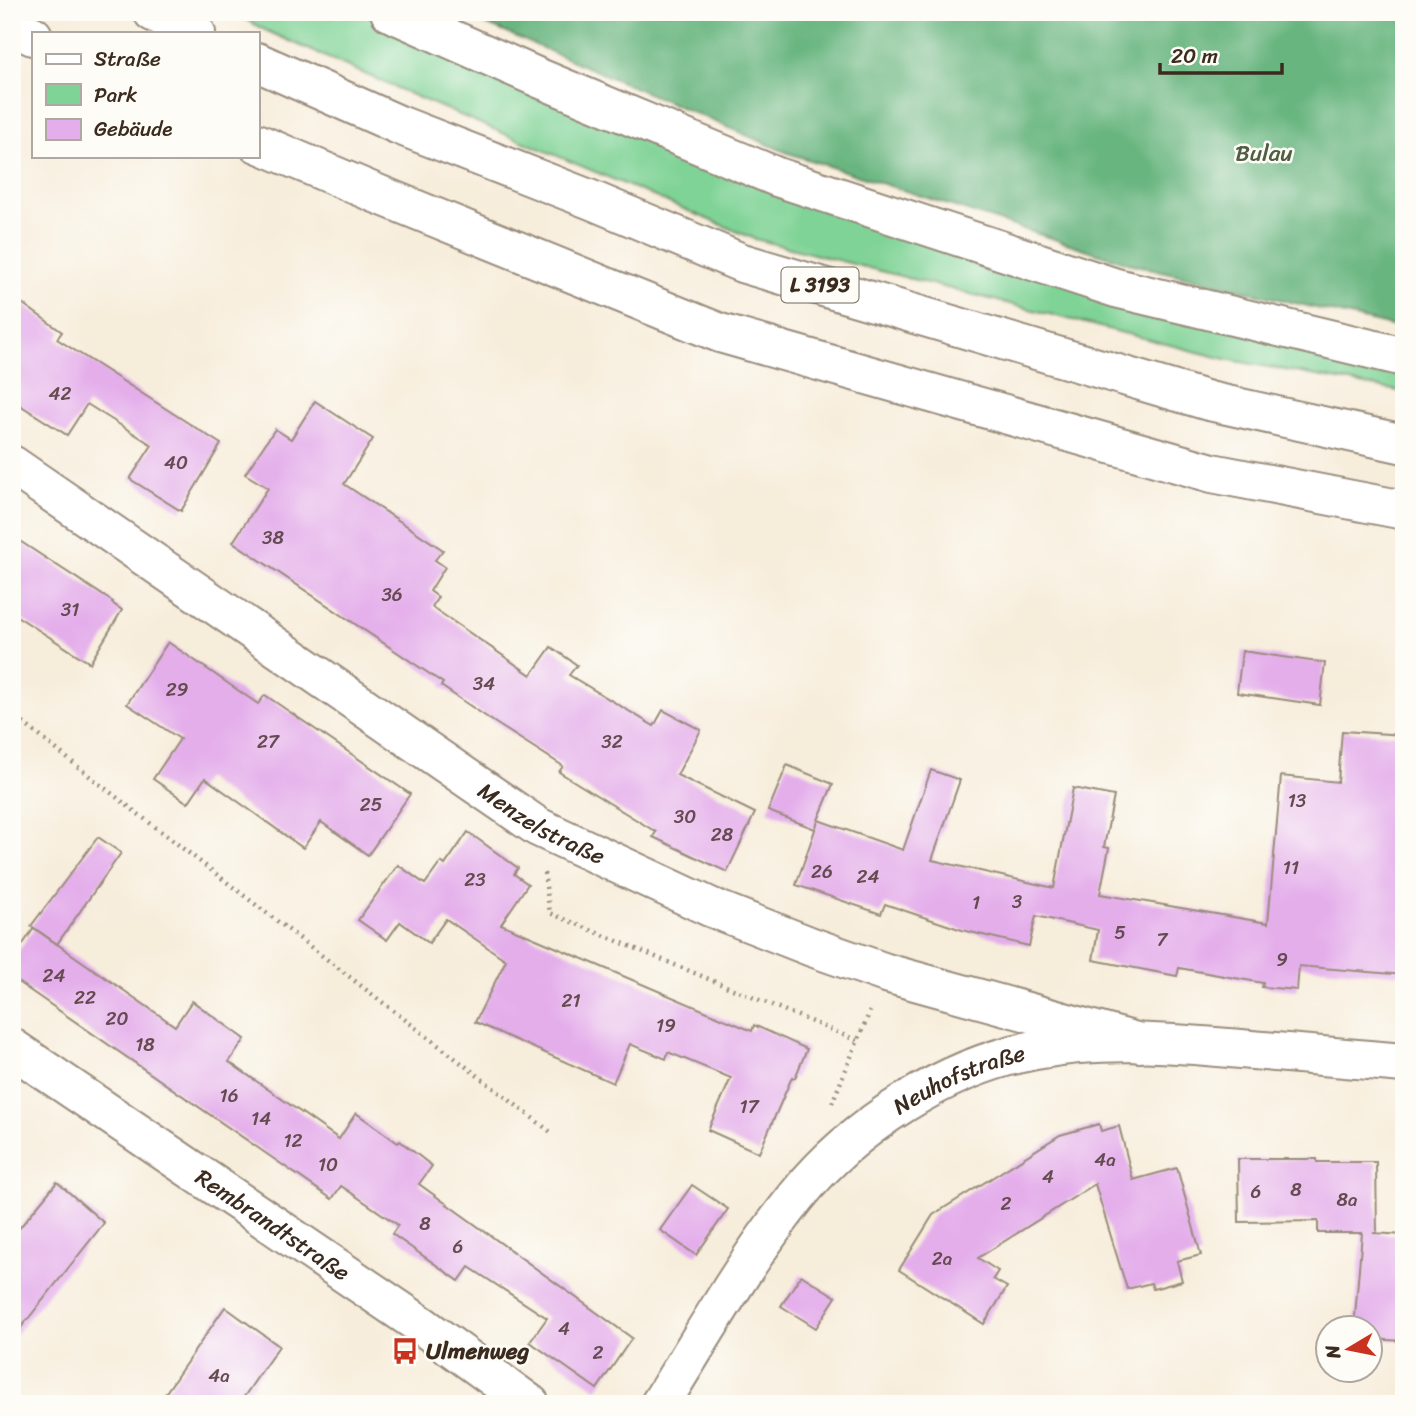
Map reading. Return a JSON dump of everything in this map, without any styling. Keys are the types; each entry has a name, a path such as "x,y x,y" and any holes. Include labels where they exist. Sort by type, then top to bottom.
{"main road":[{"path":"153,12 194,32"},
{"path":"390,12 539,78 777,177 1116,288 1404,356"},
{"path":"12,26 32,36"},
{"name":"L 3193","path":"259,63 398,125 589,199 743,263 1209,401 1404,443"},
{"path":"259,143 375,193 720,333 1212,473 1404,510"},
{"name":"Menzelstraße","path":"12,465 538,827 710,907 812,947 886,973 1140,1043"},
{"name":"Neuhofstraße","path":"660,1404 743,1271 797,1196 818,1172 861,1131 928,1090 961,1074 1034,1050 1089,1044 1140,1043 1404,1063"},
{"name":"Rembrandtstraße","path":"12,1048 424,1327 530,1404"}],"path":[{"path":"12,714 552,1133"},
{"path":"538,827 550,913 858,1041"},
{"path":"818,1172 832,1104 886,973"}],"green space":[{"path":"232,12 364,12 532,89 1404,367 1404,392 1225,359 755,239 417,97 267,31"},
{"name":"Bulau","path":"458,12 1404,12 1404,329 1128,263 788,153"}],"building":[{"path":"12,296 62,332 57,339 221,444 181,511 130,479 152,445 87,404 67,435 12,400"},
{"path":"315,401 373,439 344,484 443,550 435,560 445,567 430,591 438,597 432,607 531,675 551,647 577,665 569,675 654,726 663,710 701,730 677,775 755,813 727,872 653,837 656,832 559,772 563,766 441,686 443,683 233,542 268,488 245,474 275,429 291,439"},
{"path":"12,536 122,610 90,663 12,613"},
{"path":"168,642 258,704 265,695 410,794 368,855 321,822 303,848 205,778 188,803 153,779 180,739 127,704"},
{"path":"1242,651 1325,663 1320,705 1237,693"},
{"path":"1342,731 1404,735 1404,975 1299,966 1297,990 1262,987 1263,983 1179,968 1177,976 1093,960 1098,930 1036,916 1029,946 962,930 885,904 881,914 796,885 818,821 815,829 768,811 787,765 833,784 818,820 903,850 931,770 960,780 932,860 1054,888 1073,788 1114,796 1104,847 1109,848 1100,894 1268,923 1281,776 1338,782"},
{"path":"468,832 518,868 514,874 528,884 501,924 752,1031 754,1025 807,1049 759,1153 708,1130 731,1078 668,1052 666,1059 630,1044 613,1083 475,1022 506,960 446,919 429,943 400,922 387,940 358,920 398,865 425,884 441,862 445,865"},
{"path":"98,837 121,853 57,944 31,926"},
{"path":"34,928 175,1026 192,1001 245,1039 229,1062 339,1139 356,1113 398,1143 400,1141 432,1166 419,1184 632,1338 597,1389 530,1342 547,1318 469,1267 459,1281 392,1234 398,1225 341,1186 332,1199 12,978 12,960"},
{"path":"1099,1124 1101,1131 1119,1126 1133,1180 1177,1168 1201,1255 1177,1261 1182,1281 1153,1289 1151,1283 1127,1289 1095,1184 978,1258 998,1271 993,1279 1007,1287 984,1324 899,1270 933,1215 1060,1135"},
{"path":"1238,1159 1376,1162 1377,1233 1373,1233 1404,1235 1404,1341 1384,1340 1384,1314 1355,1314 1362,1233 1318,1233 1318,1221 1239,1222"},
{"path":"57,1182 104,1223 12,1339 12,1237"},
{"path":"692,1185 728,1209 696,1255 660,1230"},
{"path":"801,1275 836,1297 816,1328 781,1306"},
{"path":"225,1307 279,1346 239,1404 158,1404"}],"place":[{"name":"Ulmenweg","path":"405,1351"}]}
